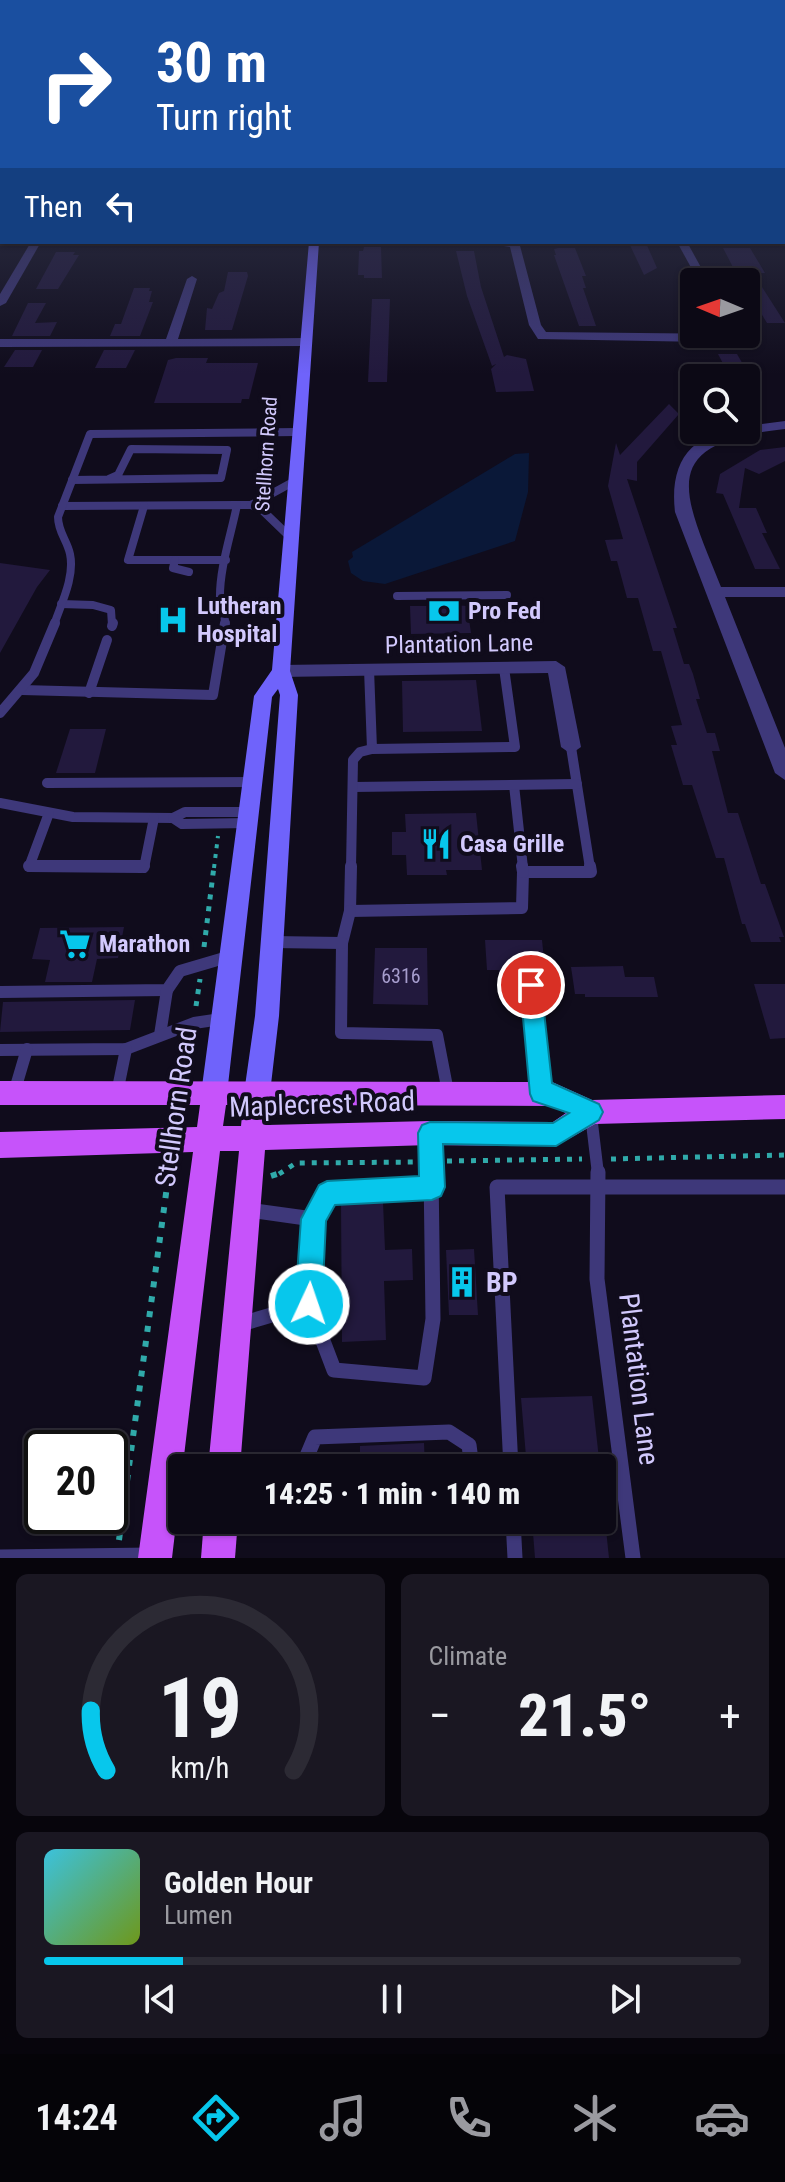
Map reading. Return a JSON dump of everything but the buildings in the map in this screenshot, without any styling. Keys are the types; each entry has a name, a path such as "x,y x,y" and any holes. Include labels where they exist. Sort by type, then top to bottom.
{"main road":[{"name":"Stellhorn Road","path":"225,1454 271,942 289,695 281,671 293,482 314,244"},
{"name":"Stellhorn Road","path":"156,1556 263,696 281,671"},
{"name":"Maplecrest Road","path":"7,1093 448,1092 552,1094 591,1112 785,1107"},
{"name":"Maplecrest Road","path":"0,1145 430,1133 556,1134 591,1112"},
{"path":"218,1558 220,1534"}],"street":[{"path":"0,303 35,244"},
{"path":"515,244 535,325 542,336 680,338"},
{"path":"683,244 696,268"},
{"path":"171,343 192,279"},
{"path":"0,343 305,342"},
{"path":"785,425 736,432 694,452 683,464 678,478 679,496 785,773"},
{"path":"715,592 785,592"},
{"name":"Plantation Lane","path":"281,671 556,667 571,747"}],"lane":[{"path":"0,713 22,690 43,656 61,604 72,563 58,528 62,506 90,434 297,432"},
{"path":"72,480 221,478 227,450 131,449 118,475 109,479"},
{"path":"62,506 251,505 293,482"},
{"path":"22,690 213,695 226,618 220,603 223,573 237,505"},
{"path":"251,505 273,519 290,537"},
{"path":"144,506 128,560 226,560"},
{"path":"175,560 173,568 189,572"},
{"path":"212,573 223,573"},
{"path":"397,596 507,595"},
{"path":"61,604 93,605 111,610 112,626"},
{"path":"89,693 107,640"},
{"path":"448,1092 437,1035 341,1033 342,943 350,911 353,760 360,752 372,749 515,747 504,668"},
{"path":"369,669 372,749"},
{"path":"523,872 591,872 571,747"},
{"path":"47,783 253,782"},
{"path":"353,787 577,784"},
{"path":"350,911 522,908 523,872 514,785"},
{"path":"0,803 73,817 173,818 185,812 249,818"},
{"path":"49,813 29,867 144,868 154,818"},
{"path":"173,818 182,824 249,818"},
{"path":"271,942 342,943"},
{"path":"160,1035 167,990 180,971 233,956"},
{"path":"531,985 541,1094"},
{"path":"0,992 167,990"},
{"path":"0,1050 126,1049 194,1023 224,1019"},
{"path":"7,1093 27,1049"},
{"path":"117,1093 126,1049"},
{"name":"Plantation Lane","path":"591,1112 600,1188 597,1279 633,1558"},
{"path":"430,1133 432,1162 433,1319 424,1378 334,1370 309,1304 313,1219 327,1193 432,1187"},
{"path":"510,1454 497,1187 785,1187"},
{"path":"247,1209 313,1219"},
{"path":"235,1325 309,1304"},
{"path":"308,1454 315,1437 449,1432 469,1445 470,1454"},
{"path":"514,1534 515,1558"},
{"path":"0,1557 156,1556"}],"path":[{"path":"177,1075 190,1056 220,823"},
{"path":"190,1056 198,1057"},
{"path":"268,1176 282,1173 296,1163 785,1155"},
{"path":"116,1555 168,1179"}],"water":[{"path":"529,453 528,492 515,541 385,584 363,581 351,573 348,561 353,557 352,552 515,454"}],"place":[{"name":"Pro Fed","path":"444,611"},
{"name":"Lutheran Hospital","path":"173,620"},
{"name":"Casa Grille","path":"436,844"},
{"name":"Marathon","path":"75,944"},
{"name":"BP","path":"462,1282"}],"route":[{"path":"309,1304 313,1219 327,1193 432,1187 430,1133 556,1134 591,1112 552,1094 541,1094 531,985"}]}
